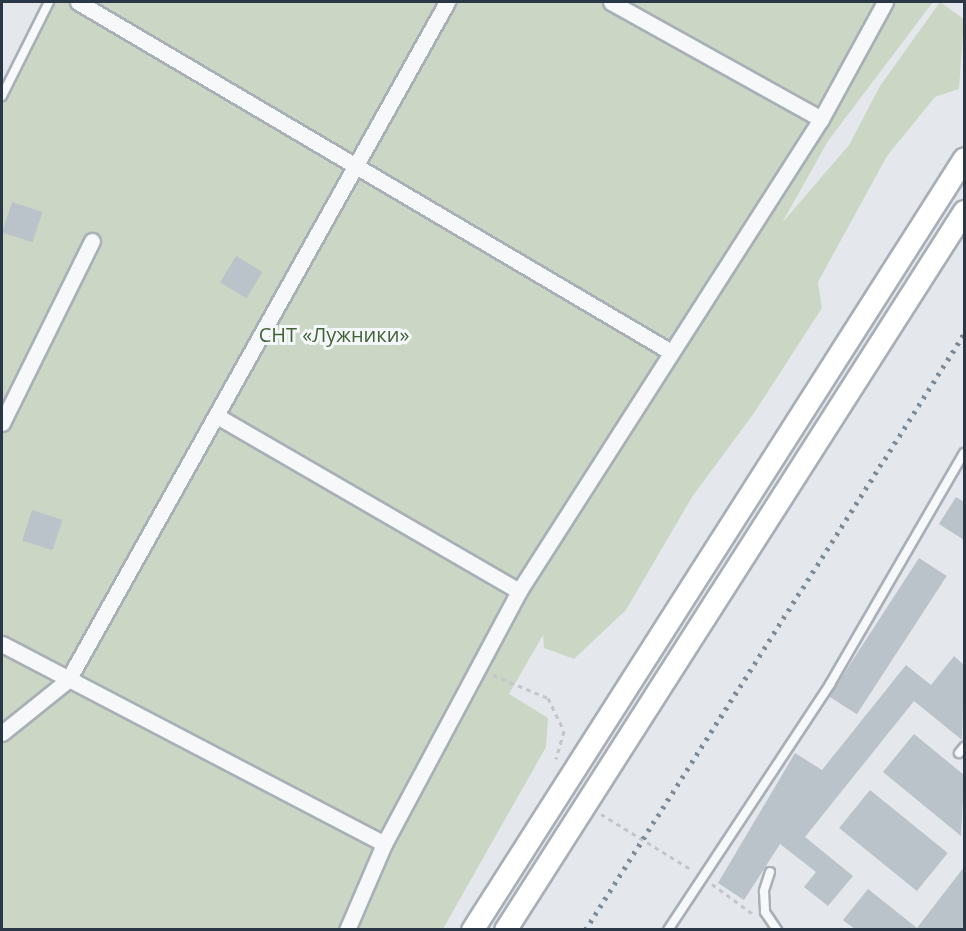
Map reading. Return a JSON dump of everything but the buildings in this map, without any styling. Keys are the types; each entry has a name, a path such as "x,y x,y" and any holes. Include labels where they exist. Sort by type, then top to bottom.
{"main road":[{"path":"472,930 964,158"},
{"path":"505,930 964,211"}],"street":[{"path":"78,2 671,352"},
{"path":"2,733 68,680 447,2"},
{"path":"611,2 821,120"},
{"path":"347,930 384,844 519,591 821,120 885,2"},
{"path":"2,423 92,241"},
{"path":"217,416 519,591"},
{"path":"2,644 384,844"}],"lane":[{"path":"2,96 49,2"},
{"path":"668,930 830,684 964,453"},
{"path":"770,872 764,891 765,912 777,930"}],"path":[{"path":"477,670 516,682 548,698 564,731 550,778 562,789"},
{"path":"585,804 702,877 777,930"}],"green space":[{"name":"СНТ «Лужники»","path":"43,2 933,2 828,141 782,223 849,145 880,86 940,2 964,19 959,89 935,97 887,156 818,282 822,308 754,413 692,497 626,610 574,659 544,648 543,635 509,694 548,718 546,747 443,929 2,929 2,82"}],"railway":[{"path":"585,930 964,334"}]}
